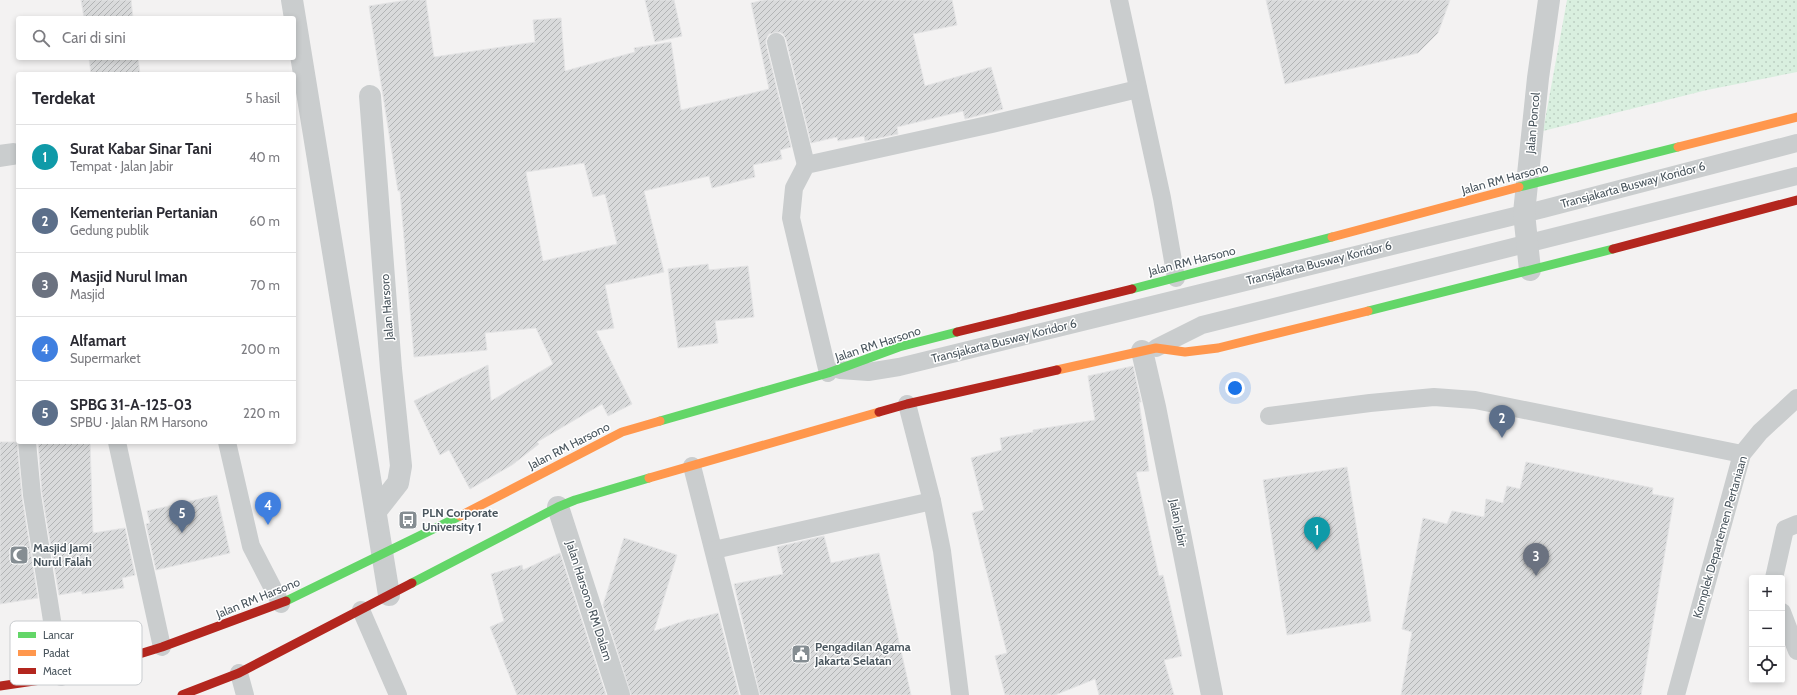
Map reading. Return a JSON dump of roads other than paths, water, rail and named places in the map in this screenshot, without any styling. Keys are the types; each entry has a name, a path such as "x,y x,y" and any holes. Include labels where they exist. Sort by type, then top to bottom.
{"main road":[{"name":"Jalan RM Harsono","path":"142,653 280,604 622,432 834,371 898,348 1176,278 1527,185 1797,117"},
{"path":"182,695 239,673 558,507 692,466 907,404 1149,349 1185,352 1218,348 1530,270 1797,200"},
{"name":"Jalan RM Harsono","path":"0,686 10,685"}],"street":[{"path":"292,0 295,16"},
{"name":"Jalan Poncol","path":"1530,270 1524,213 1538,78 1550,0"},
{"path":"296,24 389,595"},
{"name":"Jalan Harsoro","path":"370,96 391,369 401,466 398,483 376,511"},
{"name":"Jalan Jabir","path":"1149,349 1155,407 1212,695"},
{"name":"Jalan Harsono RM Dalam","path":"558,507 619,695"}],"lane":[{"path":"1119,0 1162,198 1176,278"},
{"path":"776,42 806,165 794,188 791,218 834,371"},
{"path":"806,165 992,124 1138,89"},
{"name":"Transjakarta Busway Koridor 6","path":"834,371 868,372 899,366 1524,213 1797,143"},
{"path":"1149,349 1202,325 1797,176"},
{"path":"1269,416 1370,403 1434,397 1475,400 1742,454"},
{"name":"Komplek Departemen Pertaniaan","path":"1676,695 1742,454 1760,432 1797,398"},
{"path":"907,404 932,501 942,551 960,695"},
{"path":"27,444 32,495 52,621"},
{"path":"117,444 162,647"},
{"path":"227,444 251,546 280,604"},
{"path":"692,466 750,695"},
{"path":"714,550 932,501"},
{"path":"1775,575 1785,529 1797,524"},
{"path":"361,610 398,695"},
{"path":"1785,620 1797,650"},
{"path":"239,673 245,695"}],"place":[{"name":"Kementerian Pertanian","path":"1502,438"},
{"name":"PLN Corporate University 1","path":"408,520"},
{"name":"Alfamart","path":"268,525"},
{"name":"SPBG 31-A-125-03","path":"182,533"},
{"name":"Surat Kabar Sinar Tani","path":"1317,550"},
{"name":"Masjid Jami Nurul Falah","path":"19,555"},
{"name":"Masjid Nurul Iman","path":"1536,576"},
{"name":"Pengadilan Agama Jakarta Selatan","path":"801,654"}]}
